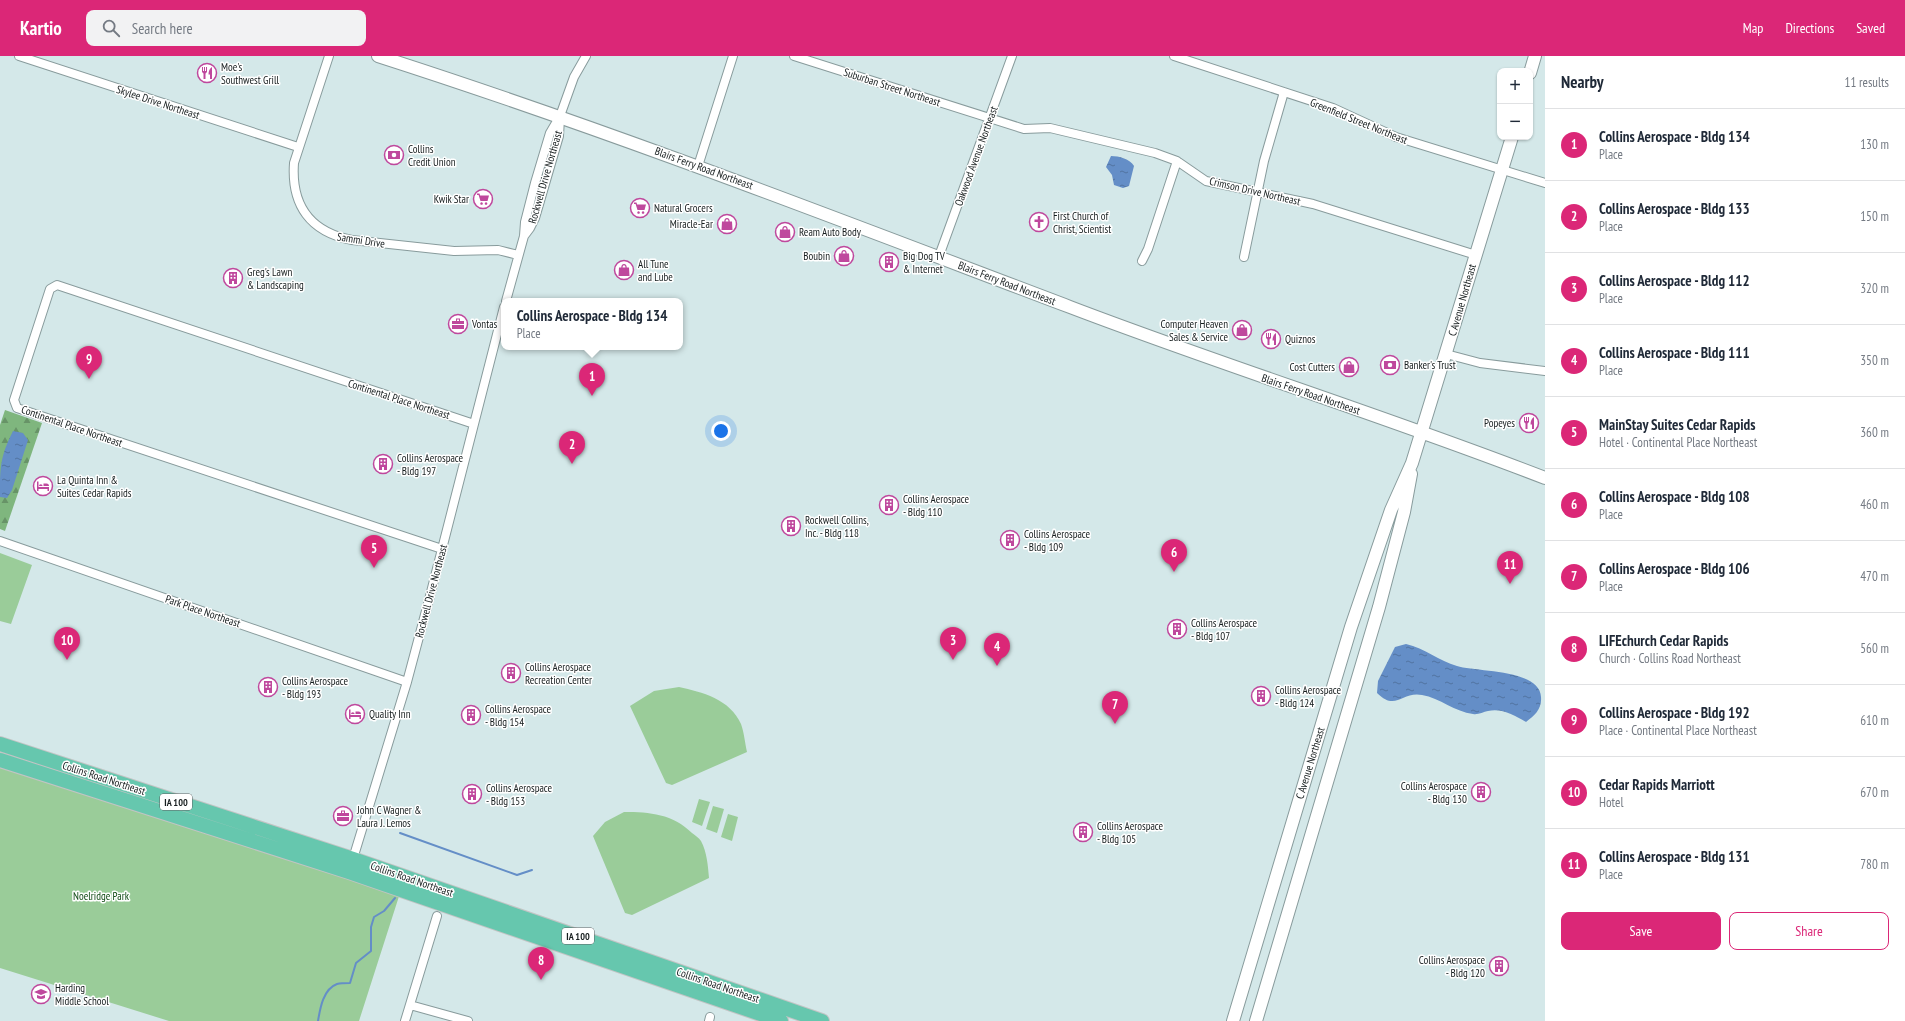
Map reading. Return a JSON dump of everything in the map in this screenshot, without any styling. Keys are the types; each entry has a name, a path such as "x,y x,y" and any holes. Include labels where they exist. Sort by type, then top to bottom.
{"highway":[{"name":"Collins Road Northeast","path":"0,744 353,858 801,1018 822,1021"},
{"name":"Collins Road Northeast","path":"0,760 348,872 780,1021"}],"main road":[{"name":"Blairs Ferry Road Northeast","path":"378,56 560,116 939,256 1190,352 1422,432 1545,478"},
{"path":"1531,68 1535,56"},
{"name":"C Avenue Northeast","path":"1233,1021 1351,627 1391,510 1412,463 1511,140"},
{"name":"C Avenue Northeast","path":"1256,1021 1379,607 1404,512 1412,463"}],"street":[{"name":"Sammi Drive","path":"329,56 294,163 293,178 298,200 310,219 322,230 336,237 454,252 498,250 518,255"},
{"name":"Rockwell Drive Northeast","path":"507,298 524,236 535,218 559,136 560,116 574,77 586,56"},
{"path":"698,166 733,56"},
{"name":"Suburban Street Northeast","path":"794,56 990,118"},
{"name":"Oakwood Avenue Northeast","path":"939,256 1012,56"},
{"name":"Greenfield Street Northeast","path":"1174,56 1333,108 1396,137 1545,183"},
{"name":"Skylee Drive Northeast","path":"23,57 298,147"},
{"path":"1244,257 1264,161 1284,92"},
{"name":"Crimson Drive Northeast","path":"990,118 1024,128 1050,128 1155,153 1177,161 1206,181 1313,204 1476,255"},
{"path":"1142,261 1148,249 1177,161"},
{"name":"Continental Place Northeast","path":"442,549 17,408 14,400 50,289 57,285 474,424"},
{"name":"Rockwell Drive Northeast","path":"348,872 407,682 501,319"},
{"path":"1446,354 1480,363 1545,371"},
{"name":"Park Place Northeast","path":"0,541 407,682"},
{"path":"405,1021 437,916"},
{"path":"410,1005 468,1021"}],"green space":[{"path":"5,410 42,423 5,531 0,529 0,425"},
{"path":"0,553 32,565 11,624 0,621"},
{"path":"679,687 706,694 730,708 741,724 747,752 672,785 666,783 630,706 654,691"},
{"name":"Noelridge Park","path":"0,760 401,890 359,1021 169,1021 0,968"},
{"path":"699,799 710,802 702,826 692,822"},
{"path":"713,806 724,809 717,833 706,829"},
{"path":"624,812 661,815 685,827 701,841 703,845 707,859 709,878 632,915 625,913 593,836 605,822"},
{"path":"728,814 738,817 732,841 721,837"}],"water":[{"path":"1111,156 1124,158 1130,161 1134,166 1129,186 1123,188 1114,185 1112,175 1106,167"},
{"path":"13,431 23,433 28,440 12,490 7,498 0,497 0,478 3,455"},
{"path":"1406,644 1419,648 1450,664 1466,668 1506,673 1519,676 1530,681 1538,688 1541,697 1539,708 1526,722 1498,710 1477,714 1466,713 1435,699 1422,695 1409,696 1399,700 1389,701 1377,693 1378,681 1395,647"}],"waterway":[{"path":"400,833 517,875 532,870"},
{"path":"318,1021 323,1000 328,990 337,984 350,983 356,963 371,951 371,927 374,917 384,911 395,898"}],"place":[{"name":"Moe's Southwest Grill","path":"207,73"},
{"name":"Collins Credit Union","path":"394,155"},
{"name":"Kwik Star","path":"483,199"},
{"name":"Natural Grocers","path":"640,208"},
{"name":"First Church of Christ, Scientist","path":"1039,222"},
{"name":"Miracle-Ear","path":"727,224"},
{"name":"Ream Auto Body","path":"785,232"},
{"name":"Boubin","path":"844,256"},
{"name":"Big Dog TV & Internet","path":"889,262"},
{"name":"All Tune and Lube","path":"624,270"},
{"name":"Greg's Lawn & Landscaping","path":"233,278"},
{"name":"Vontas","path":"458,324"},
{"name":"Computer Heaven Sales & Service","path":"1242,330"},
{"name":"Quiznos","path":"1271,339"},
{"name":"Banker's Trust","path":"1390,365"},
{"name":"Cost Cutters","path":"1349,367"},
{"name":"Collins Aerospace - Bldg 192","path":"89,379"},
{"name":"Collins Aerospace - Bldg 134","path":"592,396"},
{"name":"Popeyes","path":"1529,423"},
{"name":"Collins Aerospace - Bldg 197","path":"383,464"},
{"name":"Collins Aerospace - Bldg 133","path":"572,464"},
{"name":"La Quinta Inn & Suites Cedar Rapids","path":"43,486"},
{"name":"Collins Aerospace - Bldg 110","path":"889,505"},
{"name":"Rockwell Collins, Inc. - Bldg 118","path":"791,526"},
{"name":"Collins Aerospace - Bldg 109","path":"1010,540"},
{"name":"MainStay Suites Cedar Rapids","path":"374,568"},
{"name":"Collins Aerospace - Bldg 108","path":"1174,572"},
{"name":"Collins Aerospace - Bldg 131","path":"1510,584"},
{"name":"Collins Aerospace - Bldg 107","path":"1177,629"},
{"name":"Cedar Rapids Marriott","path":"67,660"},
{"name":"Collins Aerospace - Bldg 112","path":"953,660"},
{"name":"Collins Aerospace - Bldg 111","path":"997,666"},
{"name":"Collins Aerospace Recreation Center","path":"511,673"},
{"name":"Collins Aerospace - Bldg 193","path":"268,687"},
{"name":"Collins Aerospace - Bldg 124","path":"1261,696"},
{"name":"Quality Inn","path":"355,714"},
{"name":"Collins Aerospace - Bldg 154","path":"471,715"},
{"name":"Collins Aerospace - Bldg 106","path":"1115,724"},
{"name":"Collins Aerospace - Bldg 130","path":"1481,792"},
{"name":"Collins Aerospace - Bldg 153","path":"472,794"},
{"name":"John C Wagner & Laura J. Lemos","path":"343,816"},
{"name":"Collins Aerospace - Bldg 105","path":"1083,832"},
{"name":"Collins Aerospace - Bldg 120","path":"1499,966"},
{"name":"LIFEchurch Cedar Rapids","path":"541,980"},
{"name":"Harding Middle School","path":"41,994"}]}
